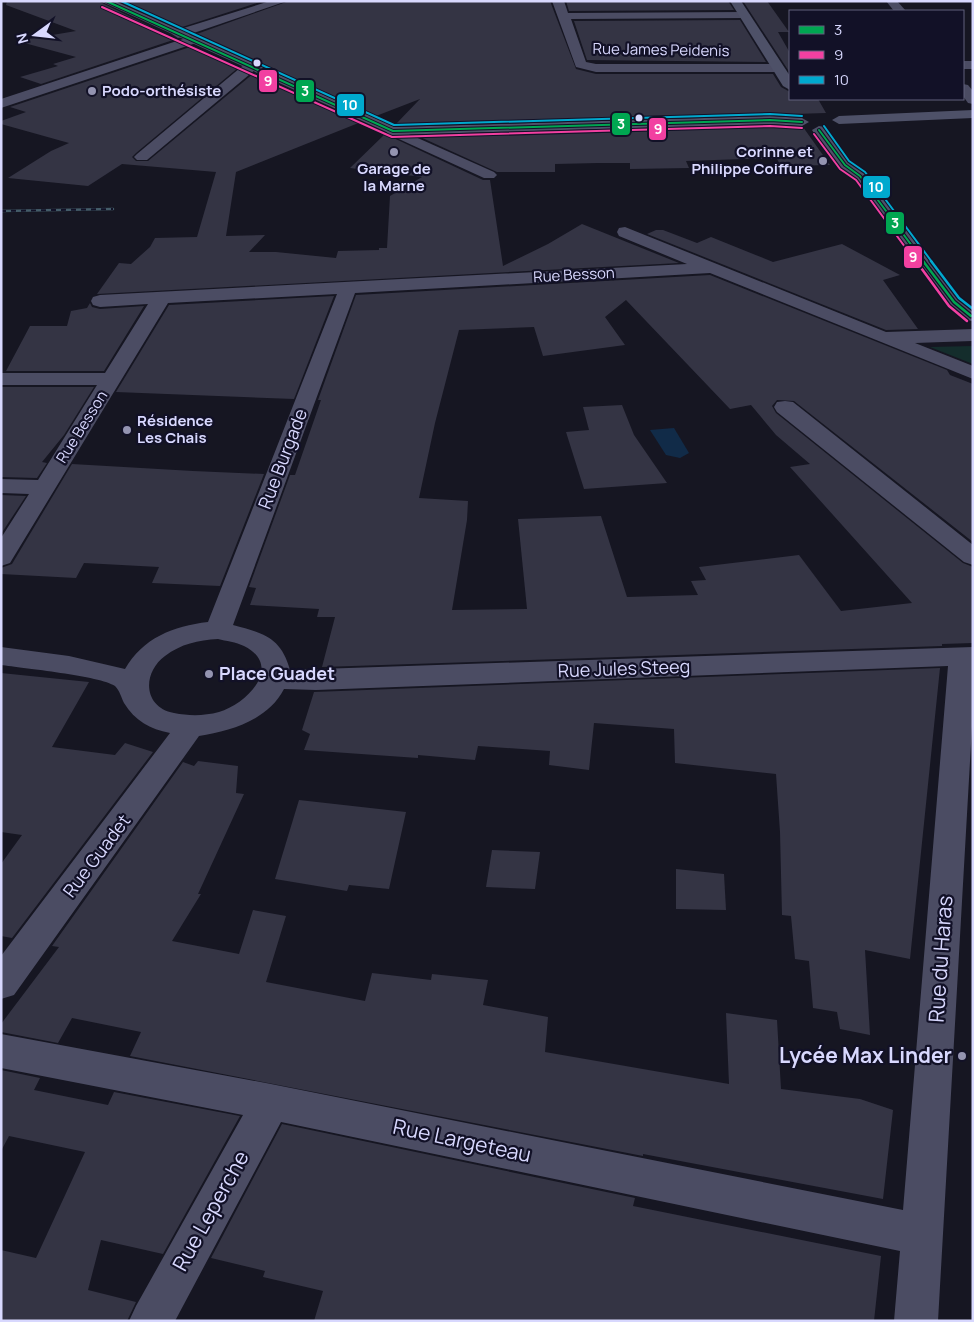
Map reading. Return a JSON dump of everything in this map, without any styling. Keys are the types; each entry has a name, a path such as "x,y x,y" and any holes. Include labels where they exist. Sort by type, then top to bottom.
{"main road":[{"path":"735,1 789,84"},
{"path":"109,2 393,131 770,120 838,125 973,114"},
{"path":"800,100 811,123 845,166 860,176 954,302 972,316 964,325 972,335"},
{"path":"838,125 859,157 860,176"},
{"path":"886,213 930,252 973,296"}],"street":[{"path":"178,34 282,1"},
{"name":"Rue James Peidenis","path":"558,1 581,64 596,68 778,68"},
{"path":"564,16 744,15"},
{"path":"1,104 192,40"},
{"path":"142,157 251,66"},
{"path":"964,89 973,100"},
{"path":"393,131 490,175"},
{"path":"625,232 708,268"},
{"name":"Rue Besson","path":"100,300 708,268 884,338 972,335"},
{"name":"Rue Burgade","path":"218,630 348,288"},
{"name":"Rue Besson","path":"1,558 162,297"},
{"path":"884,338 973,373"},
{"path":"1,379 112,379"},
{"path":"785,407 973,557"},
{"path":"1,486 45,487"},
{"path":"218,630 239,632 256,639 270,650 276,664 276,679 269,694 242,715 213,725 190,727 168,723 149,715 137,703 133,688 134,676 141,663 152,652 182,635 218,630"},
{"path":"1,656 69,665 123,678 133,688"},
{"name":"Rue Jules Steeg","path":"276,679 316,680 968,657"},
{"name":"Rue du Haras","path":"916,1321 968,657"},
{"name":"Rue Guadet","path":"1,984 168,760 190,727"},
{"name":"Rue Largeteau","path":"1,1051 271,1102 922,1235"},
{"name":"Rue Leperche","path":"151,1321 271,1102"}],"green space":[{"path":"973,346 973,364 930,347"}],"water":[{"path":"674,428 689,453 680,458 666,455 650,430"}],"building":[{"path":"7,1 98,1 176,39 41,84 20,77 58,66 53,64 76,57 17,41 76,31 6,5"},
{"path":"120,1 263,1 179,28"},
{"path":"289,1 550,1 576,69 596,74 773,74 781,87 789,91 789,100 819,100 826,113 794,114 795,116 770,114 395,125 420,99 376,116 194,35"},
{"path":"566,1 728,1 734,10 569,11"},
{"path":"743,1 767,1 789,32 778,32 789,51 789,71"},
{"path":"740,20 766,62 587,60 574,21"},
{"path":"193,46 239,67 136,153 132,157 136,161 148,161 254,73 361,122 236,172 226,236 265,235 249,252 276,252 336,258 338,251 379,250 379,248 387,248 390,196 422,177 350,168 385,134 483,180 490,180 503,266 548,244 582,224 679,263 97,294 119,263 131,264 150,247 155,238 197,237 216,172 122,164 88,186 8,178 51,151 69,143 1,124 1,121 26,112 10,107"},
{"path":"770,126 803,127 830,165 781,166 777,159 744,159 686,161 689,168 630,169 630,163 598,163 555,164 555,172 497,172 418,136"},
{"path":"656,230 663,230 697,243 711,237 773,262 842,244 900,275 883,280 918,329 886,330 647,234"},
{"path":"710,275 947,370 950,375 973,384 973,542 794,401 777,400 772,406 776,413 963,563 973,567 973,643 942,644 942,646 322,667 335,617 317,617 319,609 250,605 256,588 249,587 290,475 295,475 321,400 318,400 356,295","holes":["626,300 730,409 751,405 776,435 810,464 790,467 912,603 841,611 799,555 699,567 706,580 691,581 698,595 627,597 601,516 518,519 527,609 452,610 467,520 468,501 419,498 435,423 459,330 534,327 543,356 625,345 605,317"]},
{"path":"334,296 294,399 116,392 169,305"},
{"path":"90,303 92,307 100,309 144,306 104,371 6,371 30,326 67,326 71,311 87,308"},
{"path":"1,387 94,387 64,435 42,462 47,463 37,478 1,477"},
{"path":"622,405 634,435 667,483 584,489 566,432 589,430 583,407"},
{"path":"72,464 264,474 220,586 152,583 159,567 84,563 76,578 1,574 1,568 12,564"},
{"path":"1,495 26,496 1,534"},
{"path":"940,668 910,959 865,950 870,1035 840,1029 837,1012 813,1008 809,961 795,959 791,916 782,915 780,832 776,774 675,763 674,729 594,723 589,770 549,765 550,751 478,746 475,760 418,755 418,758 304,750 310,734 302,730 314,692"},
{"path":"1,673 89,682 52,747 115,755 125,743 153,752 12,938 1,936 1,864 22,835 1,832"},
{"path":"198,761 238,766 236,793 244,794 198,894 201,894 172,941 239,954 253,910 286,916 266,982 365,1001 372,973 431,980 432,974 488,980 483,1005 548,1017 545,1052 729,1084 726,1013 777,1020 781,1089 860,1099 893,1110 883,1199 643,1154 643,1156 130,1056 141,1032 72,1018 58,1043 1,1032 1,1024 59,947 52,946 183,762 194,766"},
{"path":"299,800 406,812 389,889 349,885 347,891 275,879"},
{"path":"492,850 540,852 535,889 486,887"},
{"path":"676,869 724,874 726,910 676,909"},
{"path":"1,1070 40,1078 34,1090 108,1105 114,1092 240,1116 163,1254 101,1240 88,1290 136,1302 127,1321 1,1321 1,1250 36,1258 85,1152 9,1136 1,1151"},
{"path":"282,1124 635,1198 633,1206 881,1256 874,1321 314,1321 323,1291 263,1277 265,1271 211,1258"}],"railway":[{"path":"1,211 113,209"}],"transit line":[{"name":"3","path":"106,1 393,131 770,120 802,122"},
{"name":"10","path":"121,1 394,125 770,114 802,116"},
{"name":"9","path":"102,7 392,137 770,126 802,128"},
{"name":"10","path":"824,126 849,161 865,172 959,298 973,309"},
{"name":"3","path":"819,130 845,165 860,176 954,302 971,316"},
{"name":"9","path":"814,134 840,169 856,180 949,306 967,321"}],"place":[{"name":"Podo-orthésiste","path":"92,91"},
{"name":"Garage de la Marne","path":"394,152"},
{"name":"Corinne et Philippe Coiffure","path":"823,161"},
{"name":"Résidence Les Chais","path":"127,430"},
{"name":"Place Guadet","path":"209,674"},
{"name":"Lycée Max Linder","path":"962,1056"}]}
